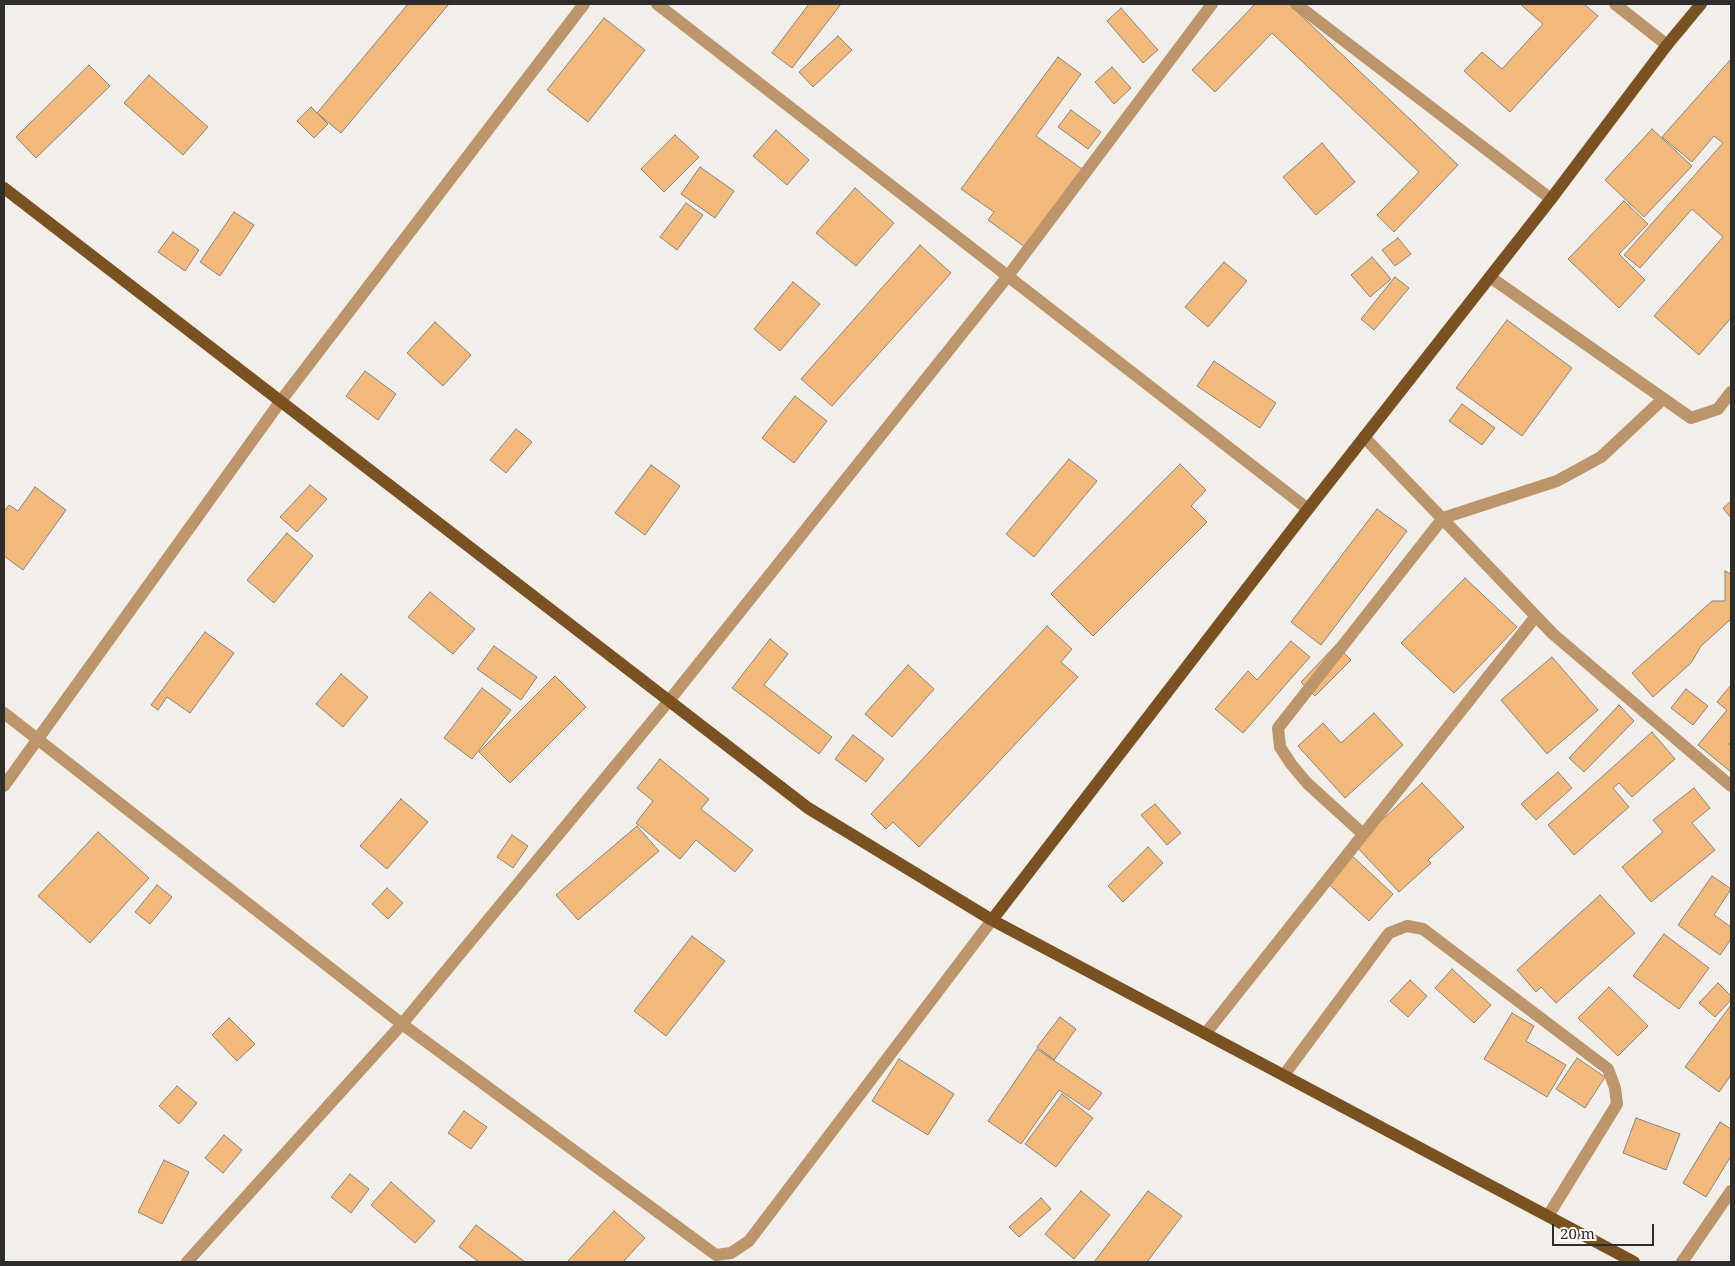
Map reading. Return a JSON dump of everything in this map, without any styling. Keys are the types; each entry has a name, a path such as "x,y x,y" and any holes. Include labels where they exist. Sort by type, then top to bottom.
{"main road":[{"path":"992,920 1308,508 1551,199 1667,45 1701,4"},
{"path":"4,188 668,702 808,808 992,920 1634,1262"}],"street":[{"path":"4,786 280,402 584,4"},
{"path":"657,4 1308,508"},
{"path":"187,1262 402,1024 668,702 1008,276 1212,4"},
{"path":"1296,4 1551,199"},
{"path":"1615,4 1667,45"},
{"path":"1490,277 1691,418 1718,409 1731,392"},
{"path":"1363,834 1307,783 1291,764 1280,747 1278,728 1443,518 1556,481 1601,457 1663,399"},
{"path":"1364,437 1553,634 1731,786"},
{"path":"1206,1033 1536,616"},
{"path":"4,712 37,740 402,1024 716,1255 731,1253 749,1241 992,920"},
{"path":"1284,1075 1389,933 1407,926 1423,928 1608,1069 1615,1088 1616,1104 1548,1216"},
{"path":"1682,1262 1731,1191"}],"building":[{"path":"408,4 449,4 341,133 317,113"},
{"path":"809,4 841,4 792,68 772,53"},
{"path":"1255,4 1289,4 1458,165 1394,232 1377,215 1419,172 1272,33 1215,92 1192,70"},
{"path":"1520,4 1584,4 1598,16 1510,112 1464,71 1482,52 1502,69 1543,24"},
{"path":"1121,8 1158,50 1143,63 1107,21"},
{"path":"604,18 645,50 588,122 547,90"},
{"path":"838,36 852,50 813,87 799,72"},
{"path":"1058,57 1081,74 1036,136 1082,169 1025,247 988,220 994,212 961,189"},
{"path":"1731,59 1731,318 1699,355 1654,316 1723,237 1692,209 1640,268 1624,255 1723,143 1714,136 1692,162 1662,137"},
{"path":"89,65 110,86 36,158 16,137"},
{"path":"1112,67 1131,88 1114,104 1095,82"},
{"path":"149,75 208,127 183,155 124,103"},
{"path":"311,107 328,124 314,138 297,121"},
{"path":"1071,110 1101,132 1088,149 1058,127"},
{"path":"1652,129 1692,166 1644,217 1605,180"},
{"path":"776,130 809,160 787,185 753,156"},
{"path":"675,135 699,157 664,192 641,169"},
{"path":"1322,143 1355,182 1316,215 1283,177"},
{"path":"700,167 734,191 715,218 681,194"},
{"path":"855,188 894,223 856,266 816,233"},
{"path":"1624,201 1648,224 1619,254 1645,280 1619,308 1568,259"},
{"path":"686,203 703,215 677,250 660,237"},
{"path":"234,212 254,225 220,276 200,262"},
{"path":"173,232 199,250 185,271 158,252"},
{"path":"1398,238 1411,254 1395,266 1382,250"},
{"path":"920,245 951,273 832,406 801,379"},
{"path":"1372,257 1391,279 1370,297 1351,275"},
{"path":"1224,262 1247,281 1208,327 1185,307"},
{"path":"1395,277 1409,288 1374,330 1361,319"},
{"path":"793,282 820,304 780,351 754,329"},
{"path":"1507,320 1572,368 1522,436 1456,388"},
{"path":"435,322 471,355 443,386 407,353"},
{"path":"1214,361 1276,403 1260,428 1197,386"},
{"path":"365,371 396,394 378,420 346,396"},
{"path":"795,396 827,421 794,463 762,438"},
{"path":"1462,404 1495,428 1482,445 1449,421"},
{"path":"516,429 532,442 506,473 490,460"},
{"path":"1069,459 1097,481 1034,557 1006,534"},
{"path":"1180,464 1206,490 1191,506 1207,522 1093,636 1051,594"},
{"path":"651,465 680,486 645,535 615,513"},
{"path":"310,485 327,499 297,532 280,517"},
{"path":"35,487 66,510 23,570 4,556 4,512 9,505 18,511"},
{"path":"1731,501 1731,518 1723,508"},
{"path":"1377,509 1407,531 1321,645 1291,622"},
{"path":"287,533 313,556 274,603 247,580"},
{"path":"1725,571 1731,574 1731,619 1701,646 1691,663 1653,697 1632,673 1712,601 1725,601"},
{"path":"1465,578 1517,627 1454,693 1401,643"},
{"path":"430,592 475,629 453,654 408,617"},
{"path":"1047,626 1072,649 1061,662 1078,677 919,847 893,822 886,829 871,814"},
{"path":"205,632 234,653 190,713 167,697 158,710 151,705"},
{"path":"770,639 788,654 764,685 832,737 819,754 732,688"},
{"path":"1291,641 1310,657 1243,733 1215,709 1248,671 1257,680"},
{"path":"1336,645 1351,660 1315,696 1301,682"},
{"path":"494,646 537,677 521,700 477,669"},
{"path":"1552,657 1598,710 1547,754 1501,700"},
{"path":"908,665 934,689 892,737 865,714"},
{"path":"341,674 368,697 343,727 316,704"},
{"path":"555,676 586,707 510,783 479,752"},
{"path":"1731,685 1731,742 1729,744 1731,746 1731,772 1698,745 1727,710 1717,702"},
{"path":"482,688 511,710 472,759 444,738"},
{"path":"1686,689 1708,706 1693,725 1671,708"},
{"path":"1619,705 1634,721 1584,772 1569,758"},
{"path":"1374,713 1403,745 1345,798 1298,746 1323,723 1341,743"},
{"path":"1652,732 1675,759 1632,797 1619,783 1613,788 1629,807 1574,855 1548,825"},
{"path":"853,735 884,759 866,782 835,759"},
{"path":"660,759 709,799 701,809 753,850 735,872 696,840 680,859 636,823 653,801 637,788"},
{"path":"1558,772 1572,788 1536,820 1521,804"},
{"path":"1422,783 1464,827 1428,860 1431,863 1399,892 1355,845"},
{"path":"1694,788 1710,808 1692,823 1715,850 1651,902 1622,867 1663,832 1653,820"},
{"path":"401,799 428,822 387,869 360,846"},
{"path":"1155,804 1181,833 1167,845 1141,815"},
{"path":"637,826 659,851 578,920 556,895"},
{"path":"98,832 149,878 90,943 38,896"},
{"path":"512,835 528,846 513,868 497,857"},
{"path":"1148,847 1163,863 1123,902 1108,886"},
{"path":"1348,852 1393,894 1369,921 1323,879"},
{"path":"1712,876 1731,889 1714,915 1731,927 1731,939 1720,955 1678,925"},
{"path":"157,885 172,897 150,924 135,912"},
{"path":"387,888 403,903 388,919 372,904"},
{"path":"1600,895 1635,933 1556,1003 1541,987 1536,992 1517,970"},
{"path":"1664,934 1709,968 1679,1009 1633,976"},
{"path":"692,936 725,961 666,1036 634,1011"},
{"path":"1452,969 1491,1005 1474,1023 1435,988"},
{"path":"1410,980 1427,996 1408,1017 1390,1001"},
{"path":"1718,983 1731,996 1731,1000 1715,1017 1699,1003"},
{"path":"1609,987 1648,1026 1618,1056 1578,1018"},
{"path":"1731,1005 1731,1075 1719,1092 1685,1067"},
{"path":"1512,1013 1534,1026 1526,1041 1566,1065 1547,1097 1484,1059"},
{"path":"1060,1017 1076,1029 1054,1060 1037,1047"},
{"path":"229,1018 255,1044 237,1061 212,1035"},
{"path":"1037,1049 1102,1093 1089,1110 1059,1090 1021,1144 988,1121"},
{"path":"1577,1058 1605,1077 1585,1108 1556,1089"},
{"path":"899,1059 954,1094 928,1135 872,1101"},
{"path":"177,1086 197,1103 179,1124 159,1106"},
{"path":"1062,1094 1093,1118 1056,1167 1025,1144"},
{"path":"464,1111 487,1127 471,1149 448,1133"},
{"path":"1636,1118 1680,1134 1666,1170 1623,1153"},
{"path":"1720,1122 1731,1129 1731,1156 1706,1197 1683,1183"},
{"path":"224,1135 242,1150 223,1173 205,1158"},
{"path":"164,1160 189,1172 162,1224 138,1212"},
{"path":"350,1174 369,1189 351,1213 331,1197"},
{"path":"391,1182 435,1221 415,1243 371,1205"},
{"path":"1081,1191 1110,1215 1074,1259 1045,1234"},
{"path":"1148,1191 1182,1216 1147,1262 1094,1262"},
{"path":"1041,1198 1051,1209 1019,1237 1009,1227"},
{"path":"614,1211 645,1238 623,1262 567,1262"},
{"path":"476,1225 525,1262 479,1262 459,1247"}]}
